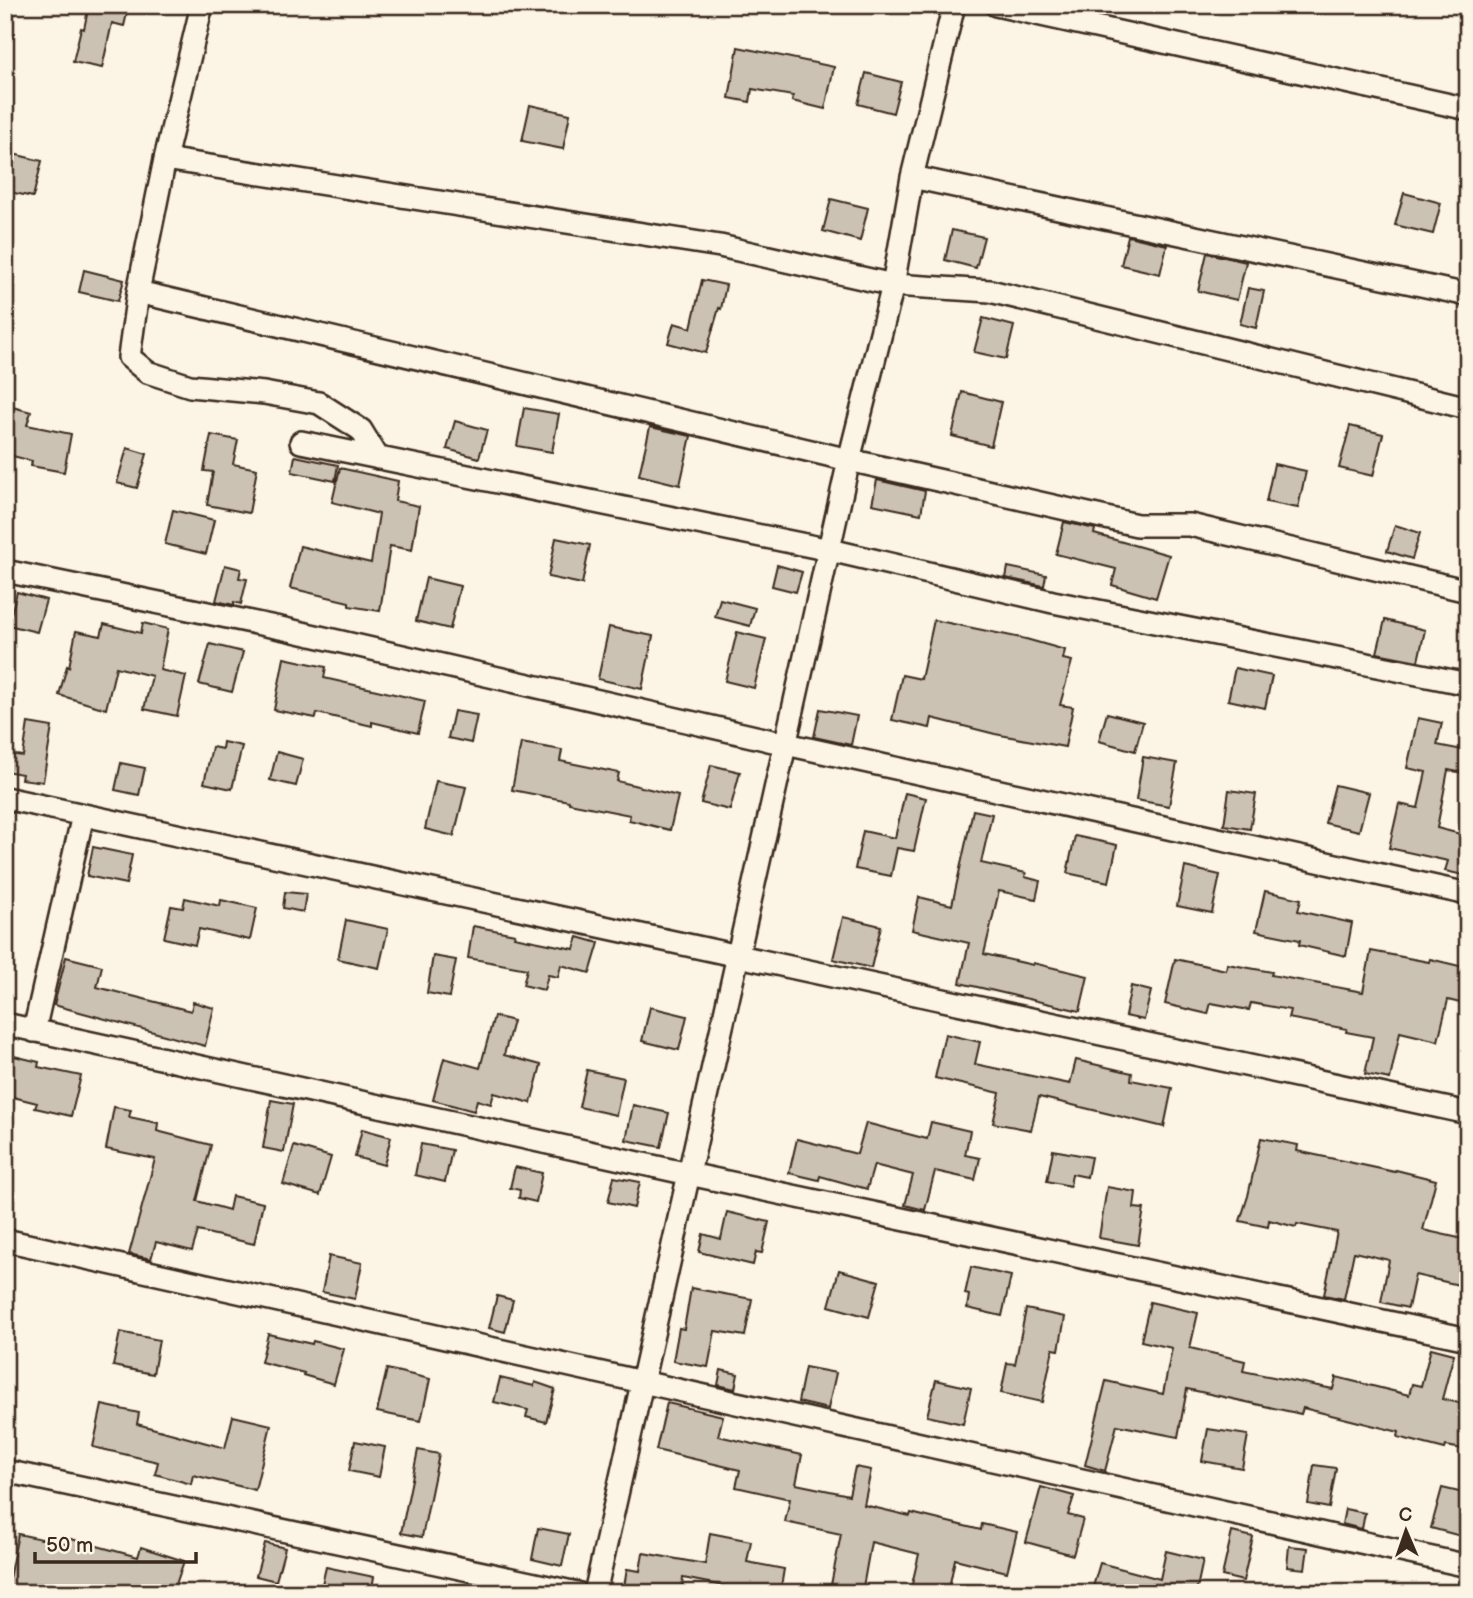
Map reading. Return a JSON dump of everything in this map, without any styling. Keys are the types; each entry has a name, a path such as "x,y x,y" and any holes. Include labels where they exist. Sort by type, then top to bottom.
{"street":[{"path":"202,5 164,159 138,292 129,357 147,372 190,386 264,393 319,403 361,430 379,458"},
{"path":"595,1593 849,460 893,285 912,177 954,5"},
{"path":"996,5 1468,109"},
{"path":"164,159 720,246 893,285 990,291 1468,408"},
{"path":"912,177 1468,295"},
{"path":"138,292 849,460 1137,525 1190,525 1468,591"},
{"path":"301,442 830,550 1053,602 1468,684"},
{"path":"5,571 285,629 786,744 1468,894"},
{"path":"5,798 1468,1113"},
{"path":"34,1031 83,815"},
{"path":"5,1024 690,1174 1468,1339"},
{"path":"5,1240 1468,1566"},
{"path":"5,1471 577,1593"}],"building":[{"path":"89,5 129,5 124,26 112,23 102,68 73,62"},
{"path":"738,47 834,67 825,109 792,101 793,96 752,89 750,102 729,98"},
{"path":"866,73 901,82 893,113 858,104"},
{"path":"530,105 570,114 563,149 522,141"},
{"path":"5,152 42,161 33,197 5,191"},
{"path":"1404,193 1441,203 1433,234 1395,225"},
{"path":"831,199 868,208 860,241 823,231"},
{"path":"952,230 984,237 976,268 945,260"},
{"path":"1128,236 1167,245 1160,274 1121,265"},
{"path":"1207,253 1246,262 1237,300 1198,291"},
{"path":"84,270 124,280 118,301 79,292"},
{"path":"702,280 726,285 706,353 668,343 674,323 691,328"},
{"path":"1248,288 1264,291 1256,328 1240,324"},
{"path":"983,318 1014,326 1006,359 974,352"},
{"path":"962,392 1001,402 991,446 952,436"},
{"path":"5,405 31,412 27,425 71,434 64,472 31,466 32,461 5,454"},
{"path":"524,408 559,414 552,452 517,446"},
{"path":"455,421 487,430 479,458 447,449"},
{"path":"1350,426 1383,434 1373,476 1339,468"},
{"path":"650,427 691,436 680,485 639,475"},
{"path":"211,435 238,440 233,464 257,469 249,513 207,505 213,472 204,471"},
{"path":"127,448 147,454 137,488 117,483"},
{"path":"295,456 338,465 335,481 292,472"},
{"path":"1274,464 1306,471 1298,508 1266,502"},
{"path":"340,468 398,481 395,501 419,506 412,550 390,546 380,611 349,606 349,602 290,588 300,546 371,563 379,514 332,502"},
{"path":"877,480 925,491 921,514 872,504"},
{"path":"173,510 214,520 206,554 165,544"},
{"path":"1064,522 1095,529 1094,534 1169,555 1156,598 1112,585 1116,569 1056,554"},
{"path":"1395,525 1420,533 1412,559 1387,551"},
{"path":"556,538 590,545 582,584 548,577"},
{"path":"225,565 241,569 239,578 247,579 241,604 216,601"},
{"path":"777,565 802,572 796,592 772,586"},
{"path":"1008,567 1046,575 1044,586 1006,578"},
{"path":"426,578 460,586 450,629 416,621"},
{"path":"17,592 46,600 37,632 8,625"},
{"path":"720,599 755,608 750,626 715,617"},
{"path":"934,620 1065,650 1063,659 1072,661 1060,705 1073,707 1065,747 995,734 932,718 930,728 892,720 902,675 921,679"},
{"path":"1385,620 1425,630 1418,661 1377,653"},
{"path":"143,623 168,629 160,670 186,676 177,716 144,709 152,676 116,667 106,709 59,695 67,666 69,667 76,631 101,636 104,624 141,633"},
{"path":"609,627 653,636 642,689 598,679"},
{"path":"737,632 766,639 754,688 725,681"},
{"path":"210,644 243,652 232,692 199,684"},
{"path":"284,658 326,667 324,678 425,701 418,733 317,713 316,718 274,710"},
{"path":"1235,668 1272,676 1265,708 1228,700"},
{"path":"820,709 857,716 851,745 814,737"},
{"path":"454,711 477,715 471,743 448,738"},
{"path":"1107,713 1143,722 1135,751 1099,741"},
{"path":"1418,718 1442,723 1437,745 1468,751 1468,774 1448,770 1437,828 1468,836 1468,876 1445,871 1448,861 1389,848 1399,804 1418,808 1426,772 1407,768"},
{"path":"28,723 52,727 43,782 21,779 22,774 5,771 8,754 23,756"},
{"path":"223,742 242,746 232,789 204,783 212,747 222,749"},
{"path":"521,743 562,750 560,761 619,773 617,781 678,796 670,830 629,820 630,815 512,790"},
{"path":"277,752 303,759 296,786 270,780"},
{"path":"1143,757 1177,763 1169,806 1136,800"},
{"path":"121,763 145,768 139,795 115,790"},
{"path":"711,765 740,772 730,810 701,803"},
{"path":"436,781 466,787 454,836 425,829"},
{"path":"1335,785 1369,793 1359,831 1325,823"},
{"path":"1229,790 1256,794 1250,829 1224,825"},
{"path":"905,793 926,798 914,851 897,848 891,876 855,869 863,831 895,838"},
{"path":"973,810 992,814 981,863 1026,873 1025,877 1040,881 1036,899 999,891 984,954 1088,976 1080,1011 960,983 969,943 912,930 919,897 952,905"},
{"path":"1075,836 1117,845 1109,882 1067,873"},
{"path":"93,847 132,855 126,884 87,876"},
{"path":"1185,867 1220,875 1212,913 1177,906"},
{"path":"1265,891 1301,899 1298,911 1352,923 1346,956 1299,945 1300,940 1256,931"},
{"path":"285,892 306,894 303,912 283,908"},
{"path":"185,898 220,906 221,900 257,908 250,940 199,929 195,945 164,938 171,906 183,908"},
{"path":"843,917 881,926 871,968 833,959"},
{"path":"346,920 388,929 379,968 338,959"},
{"path":"473,926 574,949 578,937 599,943 590,973 561,965 558,977 548,975 544,990 523,985 527,969 468,958"},
{"path":"1371,951 1429,962 1430,959 1468,968 1468,1005 1448,1000 1438,1041 1400,1032 1390,1079 1365,1074 1373,1037 1346,1032 1347,1029 1288,1018 1290,1010 1251,1003 1249,1010 1211,1003 1208,1014 1165,1004 1175,959 1226,970 1227,964 1363,992"},
{"path":"433,956 456,960 449,997 427,993"},
{"path":"66,957 102,966 97,987 191,1011 193,1002 214,1008 205,1046 54,1005"},
{"path":"1131,986 1151,991 1144,1020 1125,1016"},
{"path":"650,1007 687,1016 679,1050 642,1041"},
{"path":"494,1016 513,1021 504,1055 541,1065 531,1103 494,1093 491,1104 477,1100 474,1111 433,1100 444,1058 480,1068"},
{"path":"945,1034 980,1042 975,1064 1070,1084 1076,1060 1132,1073 1131,1080 1172,1088 1164,1127 1039,1097 1031,1130 993,1123 1000,1093 935,1078"},
{"path":"14,1056 39,1062 38,1067 81,1076 71,1116 35,1108 37,1103 5,1095"},
{"path":"587,1070 624,1078 616,1115 579,1107"},
{"path":"271,1100 293,1104 284,1152 263,1148"},
{"path":"633,1105 669,1113 661,1147 626,1140"},
{"path":"114,1107 131,1110 129,1117 158,1123 157,1131 211,1145 197,1201 229,1210 232,1196 263,1203 254,1244 198,1231 192,1251 156,1242 151,1259 129,1254 155,1159 106,1149"},
{"path":"931,1122 970,1131 965,1155 980,1158 975,1180 935,1171 925,1210 905,1205 913,1175 874,1165 867,1189 820,1176 819,1180 789,1173 797,1139 857,1154 866,1123 927,1139"},
{"path":"362,1129 391,1137 384,1165 355,1157"},
{"path":"1261,1138 1298,1145 1297,1151 1436,1180 1423,1230 1468,1240 1468,1287 1415,1275 1408,1308 1381,1302 1389,1260 1354,1252 1344,1299 1324,1295 1337,1232 1297,1224 1296,1227 1269,1220 1268,1227 1240,1221"},
{"path":"421,1144 452,1150 445,1182 415,1175"},
{"path":"294,1146 331,1157 320,1195 283,1184"},
{"path":"1053,1150 1091,1157 1087,1177 1072,1174 1070,1186 1047,1181"},
{"path":"515,1167 542,1173 536,1202 519,1198 520,1190 510,1188"},
{"path":"614,1177 640,1182 634,1208 608,1202"},
{"path":"1107,1187 1136,1192 1134,1208 1144,1209 1138,1245 1099,1238"},
{"path":"727,1212 769,1222 762,1253 756,1252 753,1265 699,1252 703,1234 721,1239"},
{"path":"329,1256 362,1263 355,1299 322,1292"},
{"path":"971,1267 1011,1276 1002,1316 967,1308 969,1295 965,1294"},
{"path":"839,1270 879,1281 869,1317 829,1306"},
{"path":"691,1288 752,1299 745,1336 715,1331 708,1367 673,1361 679,1328 684,1329"},
{"path":"497,1296 513,1300 505,1332 489,1328"},
{"path":"1150,1302 1198,1313 1190,1348 1245,1361 1243,1371 1333,1389 1336,1377 1409,1395 1412,1384 1421,1386 1431,1348 1454,1354 1442,1399 1468,1405 1468,1450 1446,1446 1445,1449 1398,1437 1399,1432 1303,1408 1301,1414 1187,1389 1178,1437 1117,1425 1105,1471 1085,1465 1106,1381 1163,1394 1172,1348 1141,1341"},
{"path":"1026,1309 1065,1317 1059,1350 1053,1349 1042,1402 1001,1393 1007,1363 1015,1364"},
{"path":"120,1332 159,1340 153,1374 113,1366"},
{"path":"268,1334 344,1349 334,1384 261,1362"},
{"path":"805,1367 836,1373 828,1409 798,1402"},
{"path":"387,1369 430,1379 421,1421 377,1412"},
{"path":"721,1370 738,1374 735,1389 718,1385"},
{"path":"500,1378 534,1386 535,1382 555,1389 546,1422 526,1417 528,1410 494,1402"},
{"path":"936,1380 971,1388 963,1424 927,1416"},
{"path":"667,1403 723,1416 718,1436 802,1455 796,1484 849,1495 855,1467 871,1470 864,1505 981,1530 982,1524 1017,1532 1007,1572 955,1559 948,1593 910,1593 919,1554 871,1542 862,1593 833,1593 834,1591 830,1590 841,1534 785,1522 790,1499 736,1487 740,1470 656,1450"},
{"path":"102,1405 139,1413 137,1424 225,1448 233,1416 271,1425 255,1490 193,1475 191,1484 155,1474 158,1462 93,1447"},
{"path":"1208,1429 1248,1435 1242,1468 1202,1461"},
{"path":"355,1441 385,1447 379,1477 349,1471"},
{"path":"418,1450 439,1454 422,1537 401,1533"},
{"path":"1314,1465 1336,1468 1329,1508 1308,1504"},
{"path":"1041,1487 1074,1496 1068,1515 1083,1519 1073,1555 1026,1542"},
{"path":"1442,1488 1468,1494 1468,1538 1431,1528"},
{"path":"1345,1509 1365,1513 1362,1529 1342,1524"},
{"path":"538,1528 569,1534 562,1566 532,1559"},
{"path":"1232,1532 1253,1537 1243,1581 1222,1576"},
{"path":"710,1533 751,1541 747,1562 784,1569 780,1593 759,1593 683,1578 681,1593 623,1593 627,1569 640,1571 643,1553 705,1564"},
{"path":"18,1534 70,1545 71,1539 138,1557 141,1547 184,1561 173,1593 6,1593"},
{"path":"265,1543 285,1548 276,1581 256,1576"},
{"path":"1289,1546 1308,1548 1305,1569 1287,1567"},
{"path":"1166,1551 1203,1560 1196,1593 1104,1593 1092,1590 1100,1563 1160,1579"},
{"path":"326,1567 374,1577 371,1593 320,1593"}]}
